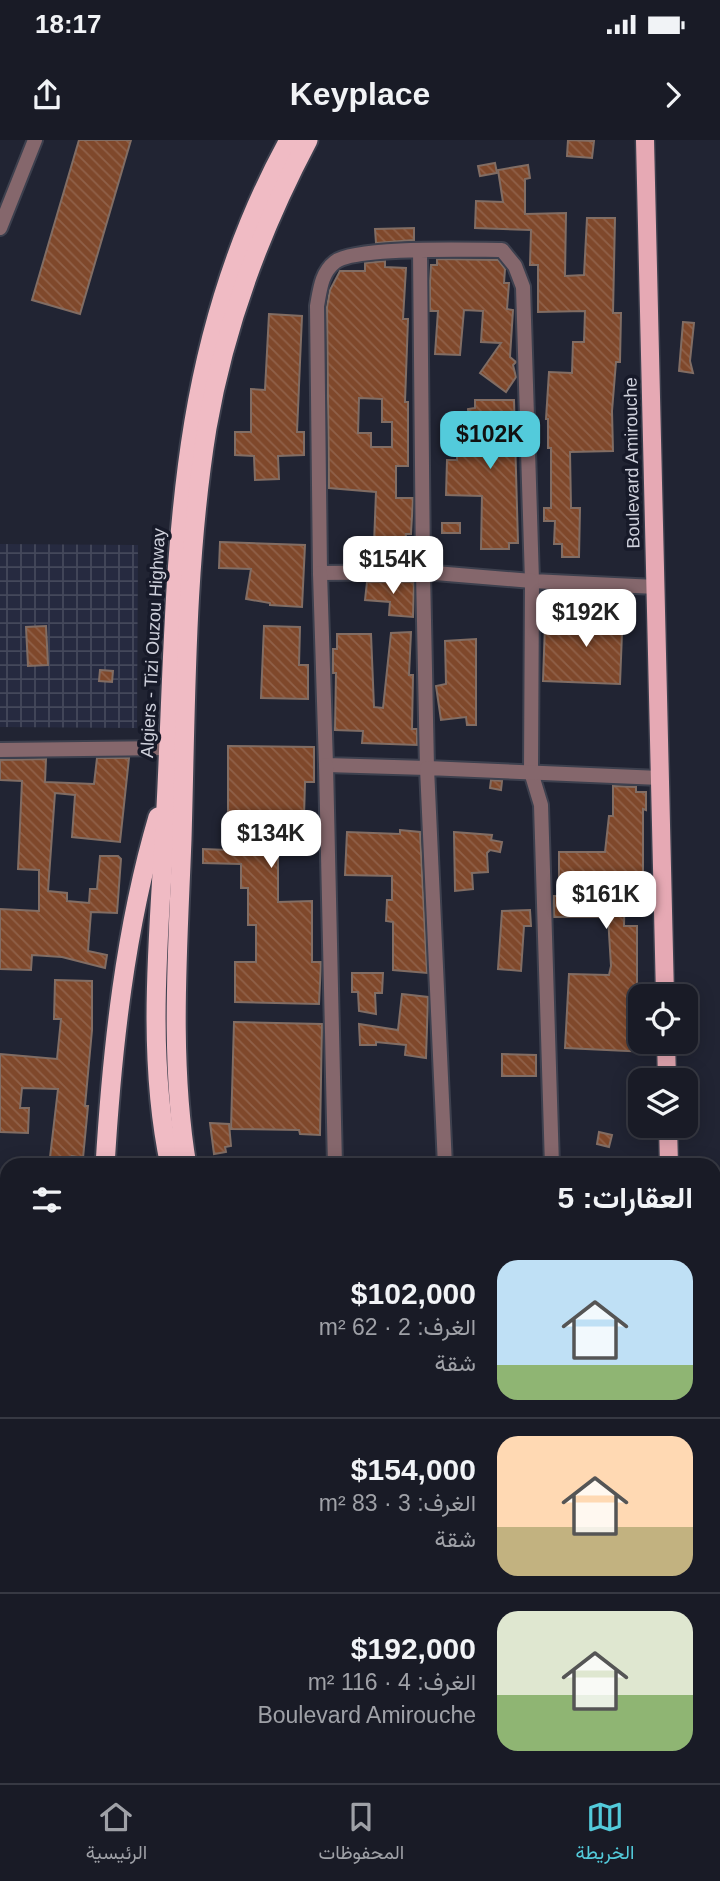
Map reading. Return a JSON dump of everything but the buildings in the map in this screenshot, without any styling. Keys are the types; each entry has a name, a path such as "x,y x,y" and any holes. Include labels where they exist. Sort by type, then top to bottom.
{"highway":[{"name":"Algiers - Tizi Ouzou Highway","path":"168,1158 164,1134 158,1036 180,510 203,368 216,314 242,239 289,140"},
{"name":"Algiers - Tizi Ouzou Highway","path":"186,1158 179,1083 177,987 187,646 195,516 207,426 229,337 267,228 307,140"},
{"path":"105,1158 111,1069 125,976 150,845 167,786"}],"main road":[{"name":"Boulevard Amirouche","path":"645,140 665,984"},
{"path":"668,1138 669,1158"}],"street":[{"path":"0,227 35,140"},
{"path":"420,250 427,768 444,1158"},
{"path":"335,1158 320,573 317,306 322,279 334,262 346,256 420,250 502,250 515,266 523,287 532,581 531,772 541,805 552,1158"},
{"path":"320,573 423,572 656,587"},
{"path":"0,750 169,748"},
{"path":"326,765 660,778"}],"shaded area":[{"path":"0,544 138,545 137,728 0,727"}]}
